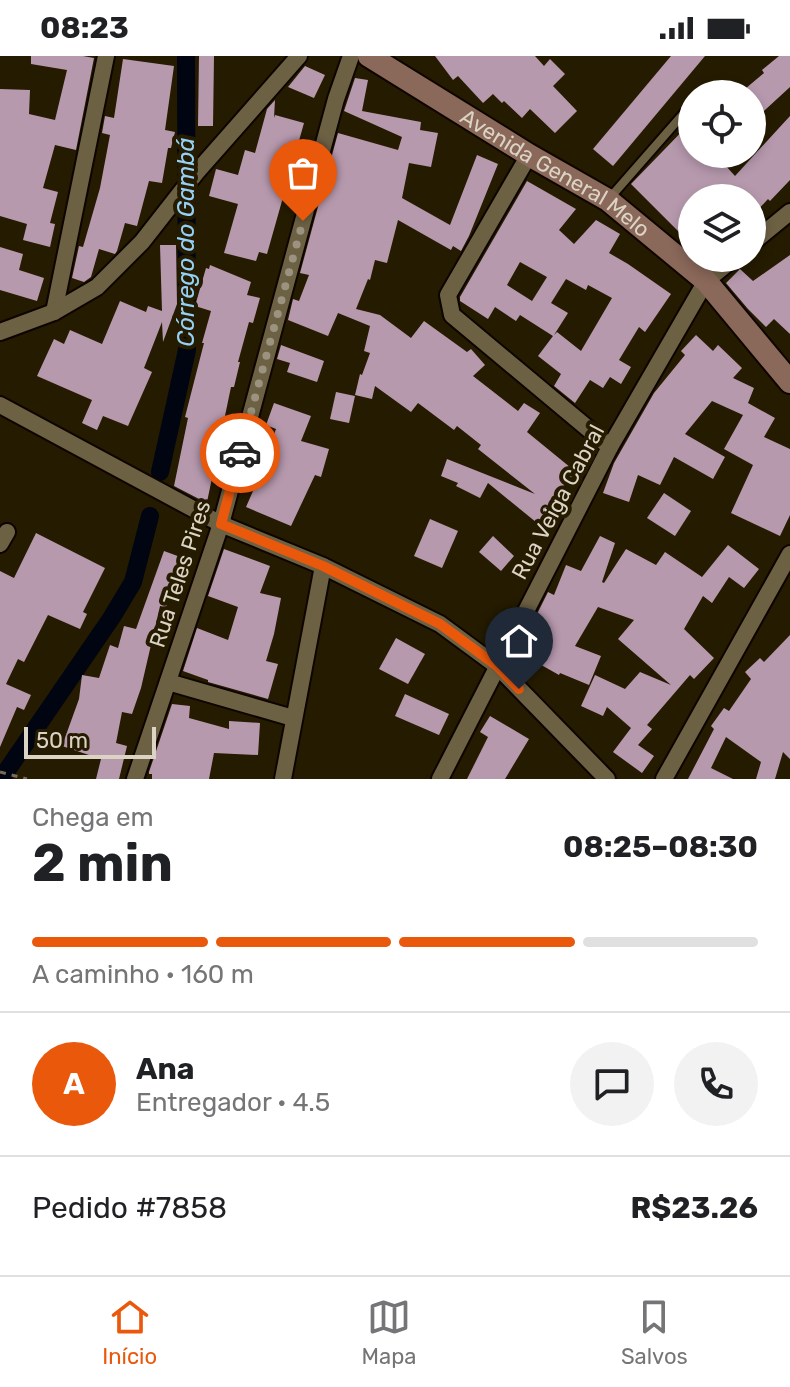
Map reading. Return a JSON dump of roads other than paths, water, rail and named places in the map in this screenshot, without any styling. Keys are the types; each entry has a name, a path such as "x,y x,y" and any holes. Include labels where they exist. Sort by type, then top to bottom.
{"main road":[{"name":"Avenida General Melo","path":"369,56 608,200 706,281 790,382"}],"street":[{"path":"54,312 106,56"},
{"path":"0,332 54,312 97,287 142,242 196,173 299,56"},
{"name":"Rua Teles Pires","path":"135,779 221,524 336,99 351,56"},
{"path":"529,155 448,295 452,315 610,447"},
{"path":"766,232 790,212"},
{"name":"Rua Veiga Cabral","path":"440,779 610,447 706,281 717,272"},
{"path":"0,405 221,524 323,566 440,624 497,666 607,779"},
{"path":"664,779 790,554"},
{"path":"283,779 323,566"},
{"path":"168,682 293,718"}],"lane":[{"path":"608,200 678,120"}],"waterway":[{"name":"Córrego do Gambá","path":"160,472 187,350 186,56"},
{"name":"Córrego do Gambá","path":"1,779 133,582 150,516"}]}
